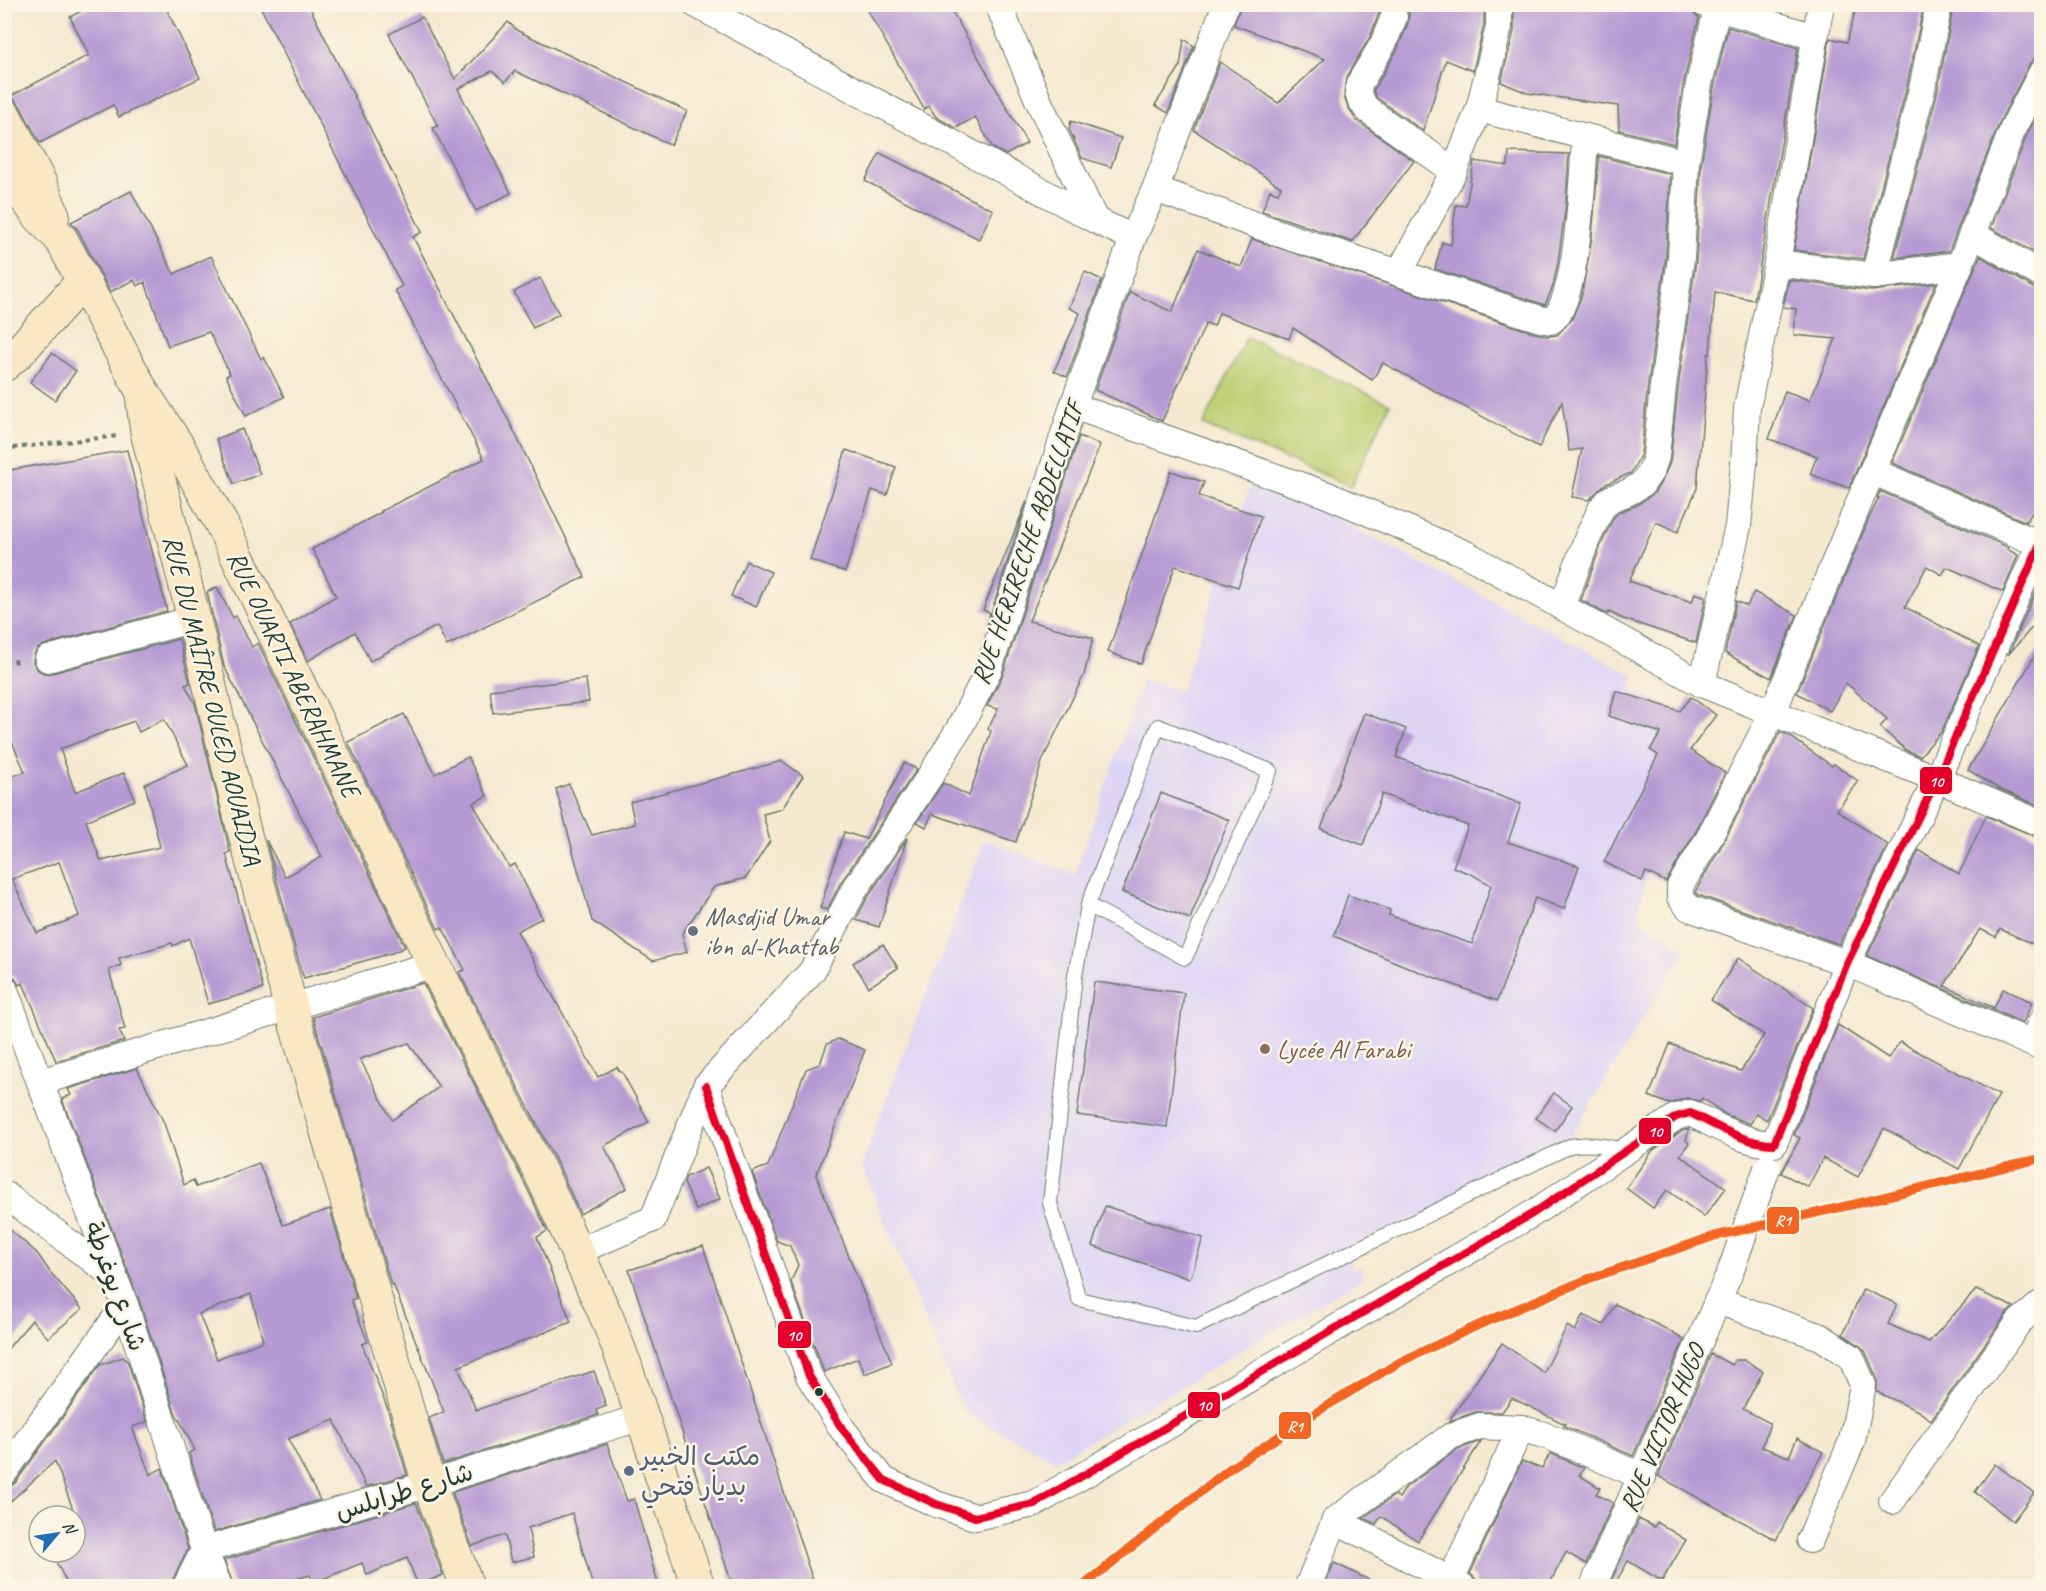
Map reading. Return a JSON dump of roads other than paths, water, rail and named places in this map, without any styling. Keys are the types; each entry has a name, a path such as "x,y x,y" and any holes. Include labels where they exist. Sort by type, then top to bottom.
{"street":[{"path":"695,4 1095,220 1133,238"},
{"path":"998,4 1039,102 1095,220"},
{"name":"RUE HERIRECHE ABDELLATIF","path":"578,1251 653,1219 706,1086 812,971 853,892 959,729 989,669 1073,406 1133,238 1155,189 1226,4"},
{"path":"1399,273 1454,171 1479,109 1498,27 1499,4"},
{"path":"1702,684 1738,526 1747,408 1777,263 1821,4"},
{"path":"1874,276 1922,89 1939,4"},
{"path":"1562,607 1587,539 1601,509 1610,499 1642,484 1651,471 1656,457 1663,386 1681,258 1686,163 1711,7 1815,37"},
{"path":"1394,17 1383,44 1359,84 1360,99 1366,108 1380,119 1454,171"},
{"path":"2038,1038 1847,963 1689,908 1680,897 1680,886 1709,838 1773,712 1960,265 2014,126 2042,72"},
{"path":"1479,109 1686,163"},
{"path":"4,115 40,183 61,239"},
{"path":"1155,189 1295,239 1540,319 1553,320 1559,315 1565,299 1578,238 1585,137"},
{"path":"4,170 39,216 61,239"},
{"path":"1972,234 2042,274"},
{"name":"RUE OUARTI ABERAHMANE","path":"61,239 142,391 179,448 221,523 434,964 578,1251 607,1318 699,1587"},
{"path":"1777,263 1874,276 1960,265"},
{"path":"4,365 82,282"},
{"name":"RUE DU MAÎTRE OULED AOUAIDIA","path":"142,391 147,432 242,823 291,1008 429,1484 467,1587"},
{"path":"1073,406 1325,494 1466,554 1702,684 2042,824"},
{"path":"1872,471 2040,543"},
{"name":"RUE VICTOR HUGO","path":"1593,1587 1643,1477 1731,1270 1774,1144 1847,963 1937,779 2040,543"},
{"path":"48,659 194,619"},
{"path":"40,1082 434,964"},
{"name":"شارع يوغرطة","path":"4,988 125,1305 204,1550 219,1587"},
{"path":"706,1086 809,1376 843,1430 885,1480 936,1504 975,1517 1034,1504 1532,1214 1676,1117 1690,1113 1742,1137 1765,1144 1774,1144"},
{"path":"4,1194 114,1276"},
{"path":"1717,1301 1821,1337 1851,1357 1863,1385 1852,1441 1810,1540"},
{"path":"1892,1501 2019,1322 2042,1303"},
{"path":"4,1473 125,1305"},
{"name":"شارع طرابلس","path":"204,1550 429,1484 642,1417"},
{"path":"1308,1587 1335,1520 1451,1436 1480,1426 1521,1428 1553,1438 1643,1477"},
{"path":"1335,1520 1453,1585 1521,1428"},
{"path":"186,1587 204,1550"}],"lane":[{"path":"1088,905 1185,958 1270,771 1158,726 1088,905 1075,976 1050,1203 1079,1299 1196,1327 1569,1146 1584,1143 1598,1144 1627,1151"}],"railway":[{"path":"1083,1586 1229,1469 1315,1413 1400,1362 1483,1323 1588,1279 1715,1236 2042,1158"}],"place":[{"name":"Masdjid Umar ibn al-Khattab","path":"693,931"},
{"name":"Lycée Al Farabi","path":"1265,1049"},
{"name":"مكتب الخبير بديار فتحي","path":"629,1471"}]}
